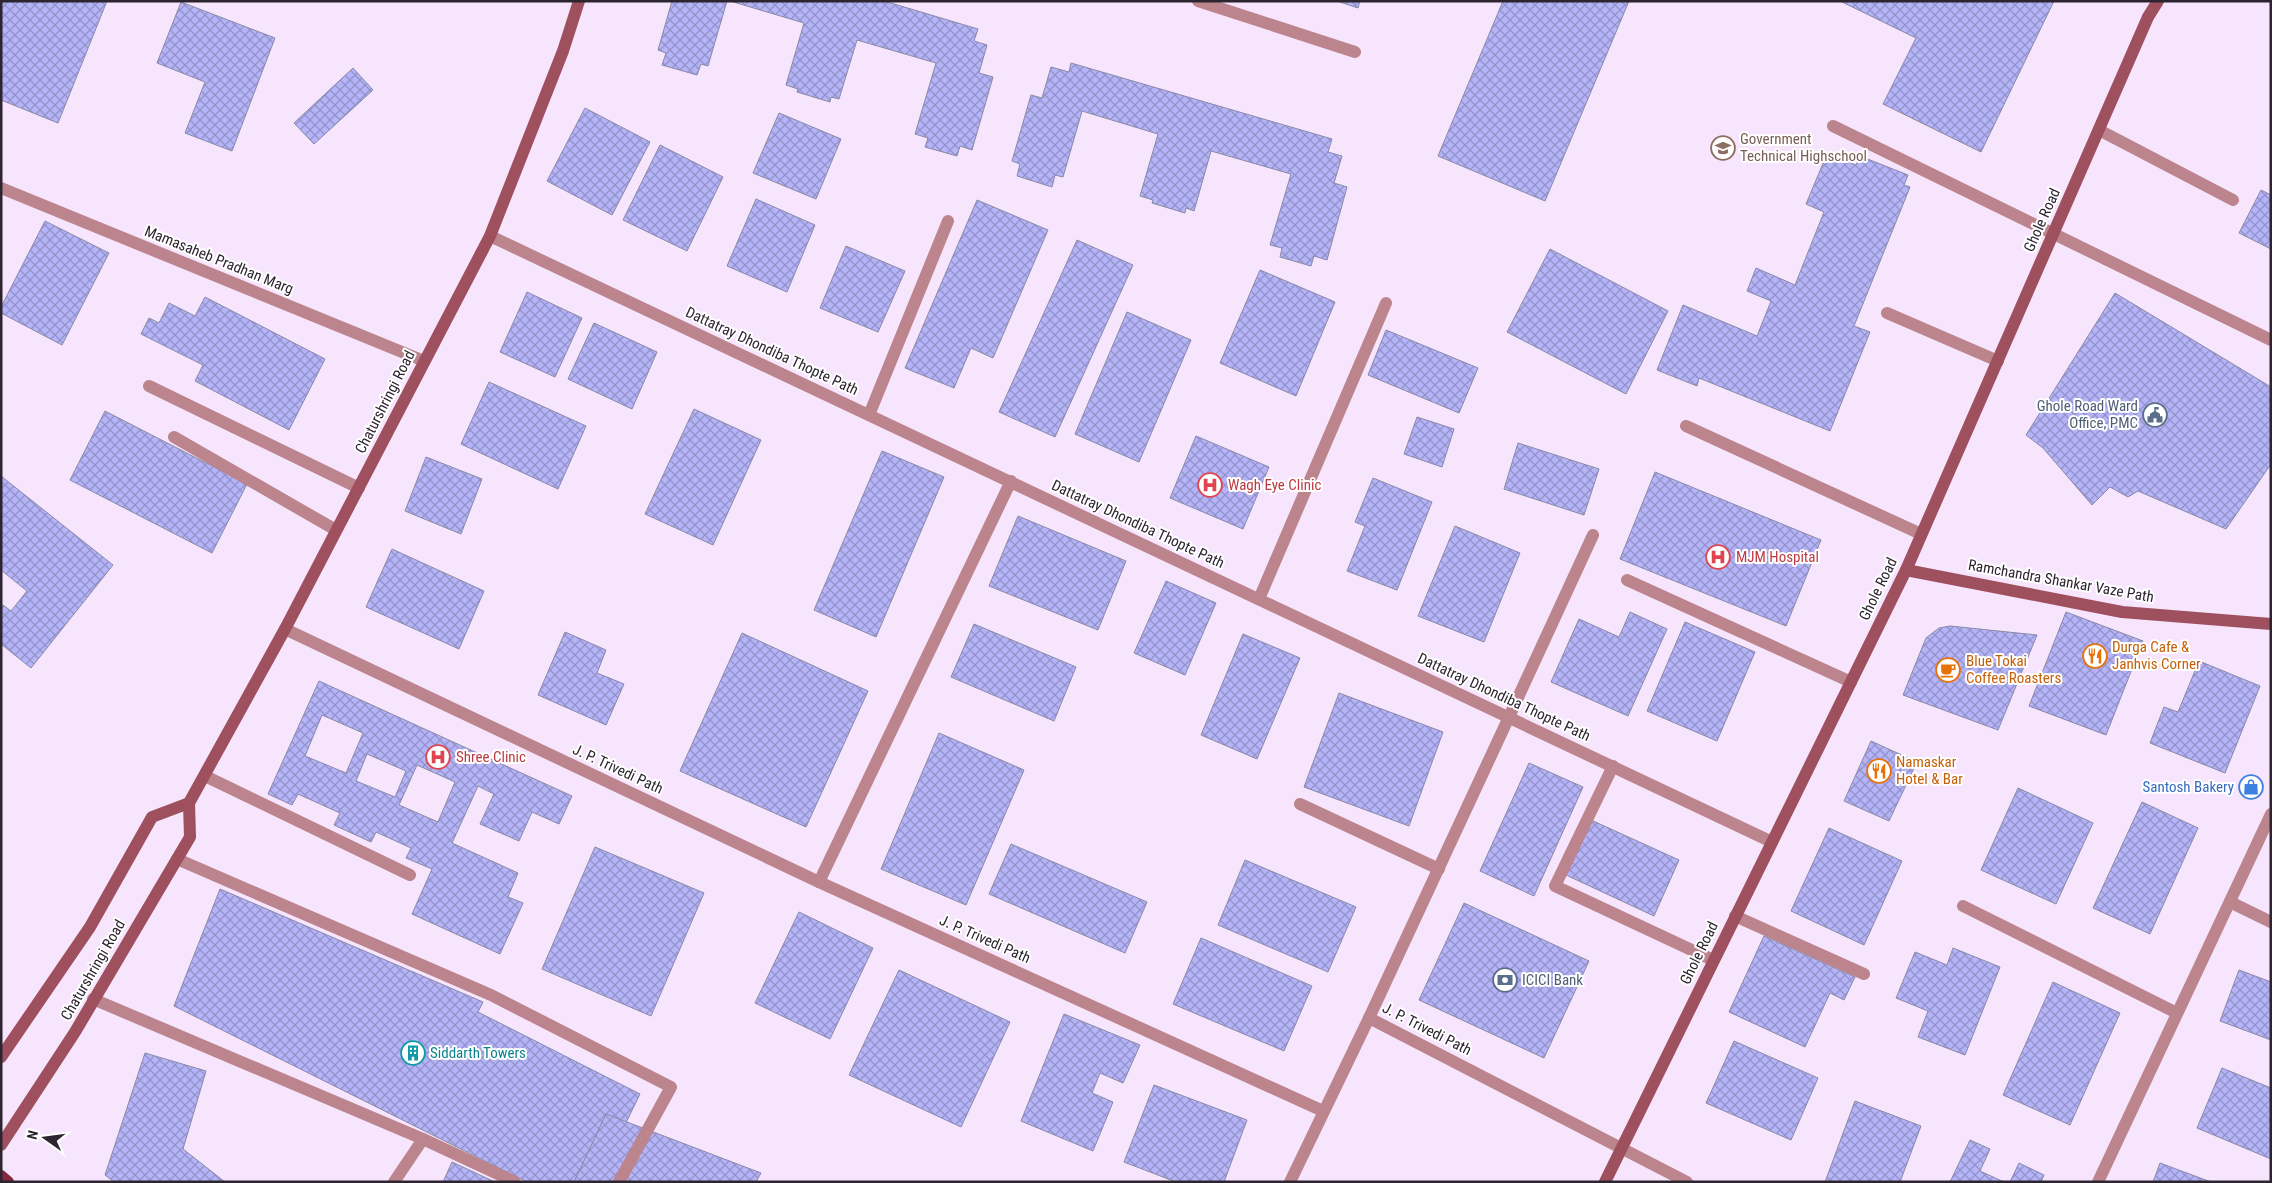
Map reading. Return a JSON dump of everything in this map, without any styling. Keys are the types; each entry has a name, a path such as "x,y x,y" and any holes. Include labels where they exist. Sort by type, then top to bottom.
{"main road":[{"path":"1,1176 8,1182"}],"street":[{"name":"Chaturshringi Road","path":"1,1144 75,1032 190,837 189,803 285,629 490,236 562,51 579,1"},
{"path":"1198,1 1355,52"},
{"name":"Ghole Road","path":"1605,1182 1620,1147 1906,570 2148,17 2158,1"},
{"path":"1833,126 2271,340"},
{"path":"2099,130 2233,200"},
{"name":"Mamasaheb Pradhan Marg","path":"1,188 424,361"},
{"path":"869,415 948,222"},
{"name":"Dattatray Dhondiba Thopte Path","path":"490,236 1772,842"},
{"path":"1259,599 1386,303"},
{"path":"1887,313 1998,361"},
{"path":"149,386 359,488"},
{"path":"1686,426 1921,534"},
{"path":"174,437 336,530"},
{"path":"819,882 1011,481"},
{"path":"1369,1018 1593,536"},
{"name":"Ramchandra Shankar Vaze Path","path":"1906,570 2122,612 2271,624"},
{"path":"1627,580 1850,682"},
{"name":"J. P. Trivedi Path","path":"285,629 819,882 1323,1111 1369,1018 1687,1182"},
{"path":"1613,766 1555,886 1713,960"},
{"path":"205,776 410,875"},
{"name":"Chaturshringi Road","path":"1,1057 90,927 152,817 189,803"},
{"path":"1300,804 1439,869"},
{"path":"2098,1182 2271,814"},
{"path":"178,858 491,995 671,1087 619,1182"},
{"path":"2230,902 2271,922"},
{"path":"1963,906 2177,1013"},
{"path":"1735,916 1864,974"},
{"path":"93,999 423,1139 515,1182"},
{"path":"1290,1182 1323,1111"},
{"path":"394,1182 423,1139"}],"building":[{"path":"1,1 107,1 58,123 1,100"},
{"path":"672,1 727,1 708,66 701,64 697,75 662,65 666,53 658,50"},
{"path":"730,1 884,1 978,29 974,41 987,45 979,73 993,77 972,150 960,146 957,156 925,147 928,138 915,134 936,63 857,40 839,99 831,97 830,102 797,92 798,89 786,85 804,23"},
{"path":"1337,1 1360,1 1358,8"},
{"path":"1503,1 1629,1 1545,201 1438,156"},
{"path":"1840,1 2054,1 1981,152 1883,104 1916,38"},
{"path":"181,2 275,38 232,151 185,133 205,82 157,63"},
{"path":"1071,63 1332,139 1328,152 1342,156 1334,183 1347,187 1327,260 1314,256 1311,266 1280,257 1282,248 1270,245 1291,174 1211,151 1194,211 1186,208 1185,213 1152,203 1153,200 1140,196 1158,134 1082,111 1063,177 1055,175 1052,187 1017,176 1020,164 1012,161 1031,95 1042,98 1051,67 1069,72"},
{"path":"353,68 373,90 314,144 294,123"},
{"path":"585,108 650,142 612,215 547,181"},
{"path":"779,113 841,139 816,199 753,173"},
{"path":"660,145 723,177 687,251 623,220"},
{"path":"1827,154 1856,165 1860,156 1908,175 1904,185 1910,187 1854,326 1870,332 1830,431 1699,378 1697,386 1657,370 1683,305 1757,336 1771,301 1747,291 1756,268 1795,285 1824,212 1806,204"},
{"path":"2261,190 2271,195 2271,249 2239,233"},
{"path":"756,199 815,225 787,292 727,266"},
{"path":"977,200 1048,230 993,358 971,348 954,388 905,368"},
{"path":"45,221 109,253 62,345 1,313 1,307"},
{"path":"1077,240 1133,265 1055,437 999,412"},
{"path":"846,246 905,271 878,332 820,308"},
{"path":"1550,249 1668,311 1626,394 1507,332"},
{"path":"1260,270 1335,302 1296,396 1220,363"},
{"path":"527,292 582,318 555,377 500,352"},
{"name":"Ghole Road Ward Office, PMC","path":"2115,293 2271,387 2271,464 2226,529 2138,491 2128,497 2110,487 2092,505 2043,448 2026,435"},
{"path":"205,297 325,359 289,430 195,381 203,365 141,334 149,318 159,323 169,303 195,316"},
{"path":"1127,312 1191,340 1139,462 1075,434"},
{"path":"594,323 657,352 632,409 568,379"},
{"path":"1386,330 1478,368 1459,413 1368,375"},
{"path":"489,382 586,426 558,489 461,444"},
{"path":"694,409 761,440 713,545 645,514"},
{"path":"105,411 247,484 212,553 70,480"},
{"path":"1417,417 1454,429 1442,467 1404,454"},
{"path":"1196,436 1269,467 1243,529 1170,498"},
{"path":"1518,443 1599,469 1584,515 1504,489"},
{"path":"882,451 944,477 876,637 814,610"},
{"path":"426,457 482,479 461,534 405,511"},
{"path":"1655,472 1821,540 1786,626 1620,559"},
{"path":"1,476 113,565 31,668 1,644 1,607 3,605 11,611 27,591 1,570"},
{"path":"1373,478 1432,502 1397,590 1347,571 1365,526 1355,522"},
{"path":"1018,516 1126,561 1098,630 989,586"},
{"path":"1455,526 1520,553 1484,642 1418,616"},
{"path":"392,549 484,591 459,649 366,607"},
{"path":"1166,581 1216,603 1185,675 1134,653"},
{"path":"1630,612 1667,629 1628,716 1551,682 1579,619 1619,637"},
{"path":"2066,612 2143,641 2106,735 2029,706"},
{"path":"1685,622 1755,652 1717,741 1647,711"},
{"path":"974,624 1076,667 1054,721 951,677"},
{"path":"1950,626 2037,635 1998,730 1903,695 1926,638 1939,628"},
{"path":"565,632 606,650 597,673 624,684 606,725 538,695"},
{"path":"742,633 868,691 806,827 680,771"},
{"path":"1243,634 1300,658 1257,759 1201,735"},
{"path":"2199,661 2260,686 2225,773 2150,743 2164,707 2178,712"},
{"path":"319,681 572,796 559,824 532,812 519,841 480,824 494,794 478,786 452,843 518,873 508,897 523,903 500,954 412,914 432,869 406,858 411,848 376,832 371,842 334,825 340,813 298,794 292,805 268,794","holes":["322,715 363,733 346,773 305,756","367,754 406,771 395,797 356,781","417,765 455,782 438,822 399,805"]},
{"path":"1339,693 1443,732 1409,826 1304,787"},
{"path":"939,733 1024,770 966,905 881,869"},
{"path":"1871,741 1917,762 1889,821 1844,801"},
{"path":"1529,763 1583,787 1534,896 1480,871"},
{"path":"2018,788 2093,823 2056,904 1981,870"},
{"path":"2142,802 2198,828 2150,934 2093,908"},
{"path":"1591,820 1679,860 1654,916 1566,875"},
{"path":"1829,828 1902,861 1864,945 1791,911"},
{"path":"1011,844 1147,902 1125,953 989,894"},
{"path":"595,847 704,893 651,1016 542,969"},
{"path":"1245,860 1356,907 1328,972 1218,925"},
{"name":"Siddarth Towers","path":"220,889 483,1002 478,1012 640,1094 597,1182 527,1182 174,1006"},
{"path":"1464,903 1589,961 1544,1058 1419,1000"},
{"path":"799,912 873,948 830,1039 755,1003"},
{"path":"1764,936 1855,977 1844,1000 1830,993 1805,1047 1729,1012"},
{"path":"1201,938 1312,986 1284,1051 1173,1004"},
{"path":"1953,948 2000,967 1965,1055 1918,1037 1928,1011 1896,998 1915,952 1947,965"},
{"path":"899,970 1010,1022 961,1127 849,1075"},
{"path":"2239,970 2271,982 2271,1040 2220,1021"},
{"path":"2053,982 2120,1013 2070,1125 2003,1095"},
{"path":"1064,1014 1140,1045 1123,1083 1100,1073 1092,1093 1113,1102 1093,1151 1021,1121"},
{"path":"1734,1041 1818,1078 1791,1140 1706,1103"},
{"path":"145,1053 206,1071 183,1149 225,1182 114,1182 105,1175"},
{"path":"2222,1068 2271,1088 2271,1159 2197,1128"},
{"path":"1154,1085 1247,1120 1224,1182 1176,1182 1124,1162"},
{"path":"1855,1101 1921,1126 1900,1182 1825,1182"},
{"path":"606,1114 761,1173 756,1182 574,1182"},
{"path":"1970,1140 1990,1149 1980,1171 2004,1182 1950,1182"},
{"path":"452,1162 495,1182 443,1182"},
{"path":"2019,1163 2044,1175 2041,1182 2010,1182"},
{"path":"2160,1163 2211,1182 2153,1182"}],"place":[{"name":"Government Technical Highschool","path":"1723,148"},
{"name":"Ghole Road Ward Office, PMC","path":"2155,415"},
{"name":"Wagh Eye Clinic","path":"1210,485"},
{"name":"MJM Hospital","path":"1718,557"},
{"name":"Durga Cafe & Janhvis Corner","path":"2095,656"},
{"name":"Blue Tokai Coffee Roasters","path":"1948,670"},
{"name":"Shree Clinic","path":"438,757"},
{"name":"Namaskar Hotel & Bar","path":"1879,771"},
{"name":"Santosh Bakery","path":"2251,787"},
{"name":"ICICI Bank","path":"1505,980"},
{"name":"Siddarth Towers","path":"413,1053"}]}
